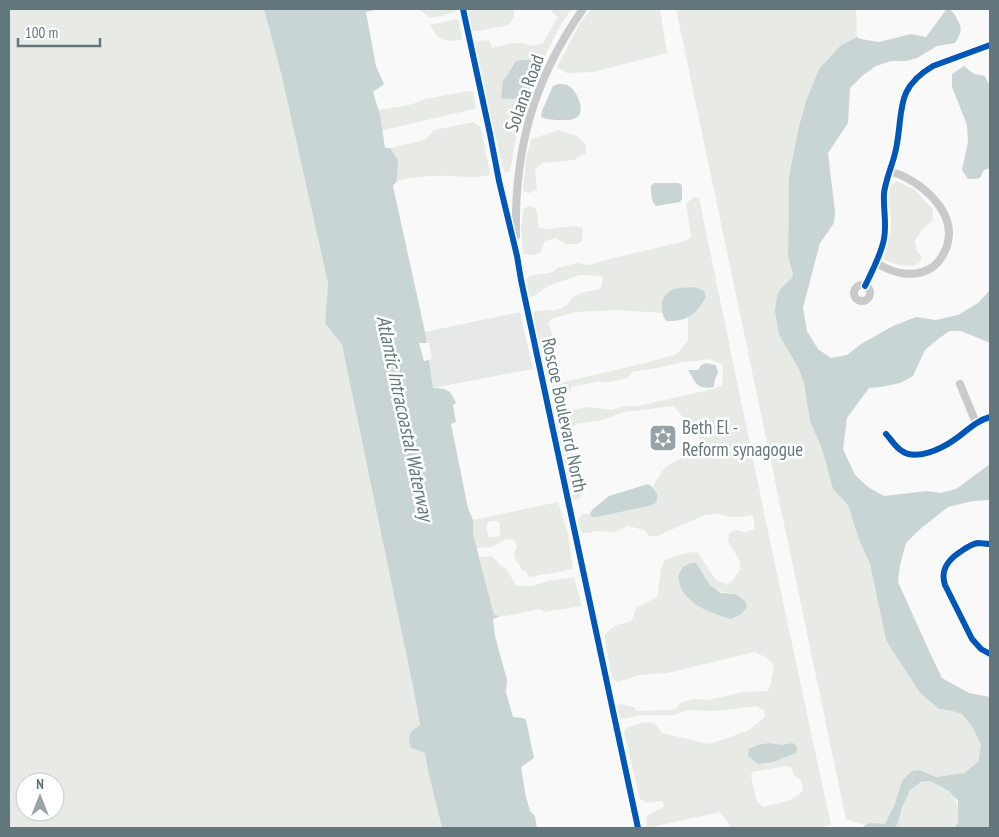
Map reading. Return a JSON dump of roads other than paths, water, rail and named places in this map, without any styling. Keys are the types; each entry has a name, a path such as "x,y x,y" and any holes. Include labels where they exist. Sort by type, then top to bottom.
{"street":[{"name":"Roscoe Boulevard North","path":"463,9 638,828"},
{"name":"Solana Road","path":"517,256 516,200 520,158 525,134 535,101 554,56 583,9"},
{"path":"866,286 884,240 884,194 896,147 903,100 914,80 926,70 940,62 990,45"},
{"path":"876,263 899,273 921,272 933,266 943,256 949,237 945,217 939,205 931,196 917,183 889,171"},
{"path":"499,182 506,192 516,200"},
{"path":"960,384 976,423"},
{"path":"886,434 899,450 914,455 928,452 950,443 976,423 990,417"},
{"path":"990,544 969,546 952,557 946,566 943,577 945,585 972,639 981,649 990,654"}],"water":[{"name":"Atlantic Intracoastal Waterway","path":"264,9 379,9 366,12 376,66 384,84 373,92 380,115 385,148 390,148 398,160 397,181 393,186 425,332 433,388 448,391 456,403 453,405 456,422 451,424 468,508 473,520 473,534 494,615 501,616 493,619 495,636 507,680 506,692 513,717 526,720 534,758 521,767 526,797 530,811 535,816 537,828 442,828 425,753 411,748 410,735 420,725 413,687 342,345 325,323 328,283 281,73"},
{"path":"949,9 953,12 961,28 955,43 937,46 917,58 906,61 891,61 876,66 850,88 848,123 828,153 835,212 834,223 820,243 803,308 807,331 818,349 831,358 847,355 861,344 893,326 916,317 936,320 958,315 978,303 990,290 990,343 961,331 950,331 925,350 913,376 900,383 869,388 847,418 843,449 855,475 868,487 884,496 927,491 940,493 956,489 990,464 990,500 973,501 948,507 919,530 906,543 898,582 942,678 969,693 990,697 990,828 955,828 958,822 958,801 949,791 930,781 921,782 910,790 895,828 863,828 870,823 885,824 894,806 902,781 912,771 919,770 936,777 964,773 978,762 981,745 973,728 962,714 939,709 920,693 886,640 870,564 859,540 848,505 833,489 822,449 810,421 804,383 798,367 779,335 775,311 777,296 781,288 792,278 793,274 788,257 789,176 806,101 819,69 841,45 857,37 879,42 911,34 926,37 946,10"},
{"path":"516,61 542,62 528,92 522,98 501,98 503,80"},
{"path":"964,66 974,74 985,76 990,87 990,168 984,170 980,178 975,179 968,179 962,170 968,142 967,125 952,87 952,74"},
{"path":"558,84 569,86 577,96 581,110 580,114 575,118 556,120 541,117 553,86"},
{"path":"654,183 678,183 682,185 682,199 680,202 656,206 651,194 651,186"},
{"path":"696,287 704,291 706,297 694,313 685,319 666,321 662,313 662,304 668,292 674,289"},
{"path":"706,363 716,365 718,373 714,387 700,386 688,370 697,370"},
{"path":"648,484 657,494 654,504 597,517 592,517 590,514 592,510 609,496"},
{"path":"696,563 710,585 721,593 736,594 745,601 747,607 740,615 731,619 724,617 710,612 690,600 679,584 678,576 683,567"},
{"path":"769,743 782,745 793,743 797,747 796,753 773,762 758,764 748,756 749,749 757,745"}],"place":[{"name":"Beth El - Reform synagogue","path":"663,438"}]}
